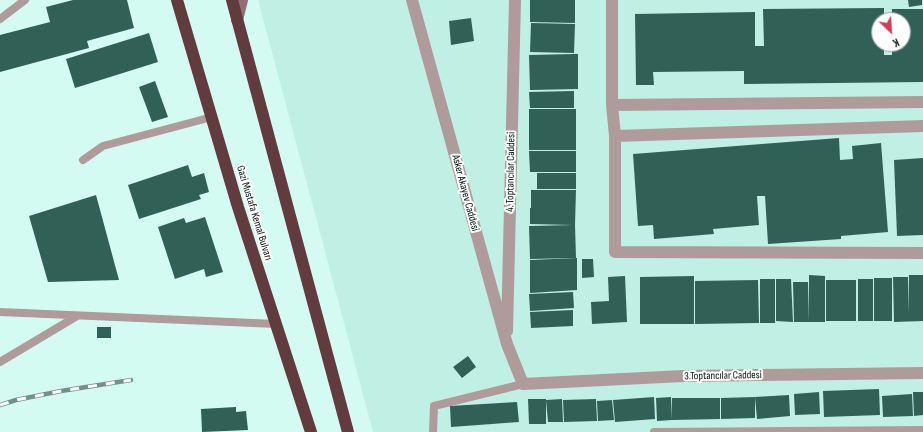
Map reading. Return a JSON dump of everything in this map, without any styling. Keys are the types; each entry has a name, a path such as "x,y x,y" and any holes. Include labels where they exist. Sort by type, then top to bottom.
{"highway":[{"name":"Gazi Mustafa Kemal Bulvarı","path":"177,0 238,207 311,432"},
{"path":"232,0 348,432"}],"street":[{"path":"237,20 242,0"},
{"name":"Asker Akayev Caddesi","path":"412,0 507,344 523,384"},
{"name":"4. Toptancılar Caddesi","path":"507,344 515,0"},
{"path":"612,0 612,105 615,136 615,252 923,253"},
{"path":"612,105 923,102"},
{"path":"615,136 923,126"},
{"name":"3.Toptancılar Caddesi","path":"523,384 683,376 923,373"}],"lane":[{"path":"0,18 25,0"},
{"path":"83,160 103,146 212,117"},
{"path":"0,312 276,324"},
{"path":"0,362 78,315"},
{"path":"434,432 434,406 523,384"},
{"path":"654,432 923,430"}],"shaded area":[{"path":"258,0 923,0 923,432 373,432"}],"building":[{"path":"73,0 127,0 134,28 87,41 89,48 0,72 0,35 50,22 46,7"},
{"path":"530,0 575,0 575,23 530,22"},
{"path":"908,0 922,0 922,5 909,7"},
{"path":"884,8 884,12 871,12 871,52 884,52 884,55 892,55 892,52 911,52 911,12 892,12 892,9 923,9 923,82 744,84 744,71 653,72 654,85 636,85 635,14 755,12 755,46 764,46 763,9"},
{"path":"471,18 474,41 451,45 449,21"},
{"path":"531,23 575,24 574,53 530,52"},
{"path":"149,33 158,62 75,88 66,59"},
{"path":"578,54 578,89 530,90 529,55"},
{"path":"155,81 168,117 152,122 139,87"},
{"path":"574,91 574,108 530,108 529,92"},
{"path":"529,109 576,109 576,150 529,150"},
{"path":"839,138 840,160 853,159 852,146 881,143 888,232 841,236 841,239 768,244 765,196 757,196 759,225 713,229 714,234 654,239 653,225 638,226 633,154"},
{"path":"529,151 576,151 576,172 530,172"},
{"path":"923,158 923,235 897,236 894,160"},
{"path":"188,165 192,177 204,173 209,192 199,195 201,199 139,219 128,185"},
{"path":"537,173 576,173 576,189 537,189"},
{"path":"531,190 576,190 576,258 530,259 529,226 573,225 530,224"},
{"path":"96,195 119,280 48,282 29,216"},
{"path":"205,217 223,272 206,277 204,269 175,279 158,227 184,218 186,223"},
{"path":"577,258 577,290 530,293 530,260"},
{"path":"582,259 593,259 594,277 582,278"},
{"path":"809,275 825,276 825,322 809,322"},
{"path":"909,275 923,275 923,321 894,322 893,277 908,277 909,314"},
{"path":"625,276 627,322 592,324 591,302 609,301 608,277"},
{"path":"694,276 694,324 640,324 640,277"},
{"path":"874,278 892,278 892,321 874,321"},
{"path":"760,279 775,279 775,323 760,323"},
{"path":"776,279 791,279 793,322 776,321"},
{"path":"858,279 873,279 873,321 858,321"},
{"path":"758,280 759,323 695,324 695,281"},
{"path":"826,280 856,280 856,321 826,321"},
{"path":"793,282 808,282 809,322 794,322"},
{"path":"573,292 574,308 530,311 529,294"},
{"path":"573,310 573,326 531,328 530,312"},
{"path":"97,327 111,327 111,338 97,338"},
{"path":"468,356 476,367 462,378 453,367"},
{"path":"879,389 880,415 824,417 823,391"},
{"path":"819,392 820,414 795,415 794,394"},
{"path":"913,392 923,392 923,415 914,416"},
{"path":"912,394 913,416 883,417 882,396"},
{"path":"789,395 790,416 757,419 755,397"},
{"path":"654,397 655,419 615,422 613,400"},
{"path":"671,397 672,420 657,421 656,398"},
{"path":"755,397 755,418 721,419 721,398"},
{"path":"672,398 720,398 720,419 672,420"},
{"path":"528,399 546,399 546,424 529,424"},
{"path":"562,399 563,422 548,422 546,400"},
{"path":"596,399 597,421 564,422 563,400"},
{"path":"612,400 614,420 598,421 597,401"},
{"path":"517,402 519,422 451,427 450,406"},
{"path":"236,407 236,412 246,411 248,430 202,432 201,409"}],"railway":[{"path":"0,405 16,400 61,391 131,380"}]}
